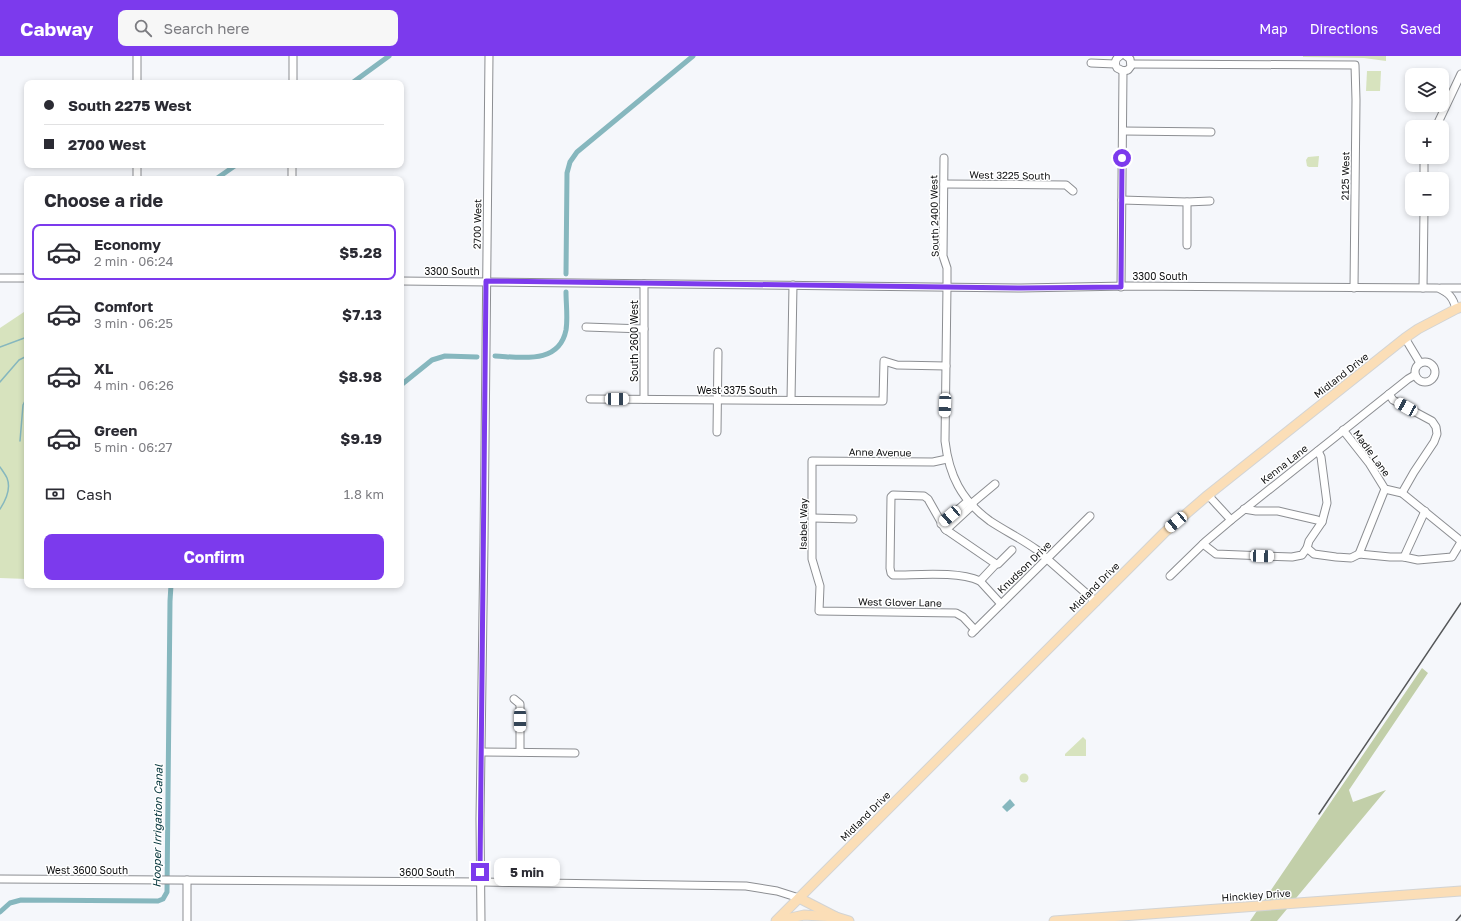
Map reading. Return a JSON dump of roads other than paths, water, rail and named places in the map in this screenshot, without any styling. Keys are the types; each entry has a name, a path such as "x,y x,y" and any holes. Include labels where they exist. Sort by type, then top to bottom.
{"main road":[{"name":"Midland Drive","path":"777,921 1165,532 1208,495 1405,338 1418,329 1458,308"},
{"name":"Hinckley Drive","path":"1054,921 1456,891"},
{"path":"799,898 836,917 849,921"},
{"path":"777,921 804,915 836,917"}],"street":[{"path":"137,56 137,80"},
{"path":"293,56 293,80"},
{"name":"2700 West","path":"481,921 482,882 480,819 482,752 489,56"},
{"path":"1115,64 1116,59 1120,56"},
{"path":"1126,56 1130,59 1131,64"},
{"path":"1131,64 1296,64 1297,56"},
{"path":"1091,64 1115,64"},
{"path":"1115,64 1117,68 1123,71"},
{"path":"1123,71 1129,68 1131,64"},
{"name":"2125 West","path":"1296,64 1355,65 1356,114 1354,288"},
{"path":"1121,287 1123,71"},
{"path":"1439,120 1461,74"},
{"path":"1123,131 1211,132"},
{"name":"South 2400 West","path":"944,158 943,256 947,268 944,418 947,458 956,483 971,503 990,520 1028,543 1047,558 1096,602"},
{"name":"West 3225 South","path":"944,184 1066,185 1074,191"},
{"path":"1122,200 1187,202 1210,201"},
{"path":"1187,202 1187,245"},
{"path":"1423,288 1424,216"},
{"path":"0,278 24,278"},
{"name":"3300 South","path":"404,281 1021,288 1461,288"},
{"name":"South 2600 West","path":"644,284 644,399"},
{"path":"791,400 793,285"},
{"path":"1438,288 1449,293 1458,308"},
{"path":"586,327 644,329"},
{"path":"1405,338 1420,363"},
{"path":"717,432 718,352"},
{"name":"West 3375 South","path":"590,399 883,401 884,362 897,365 946,366"},
{"path":"1426,362 1435,369 1434,376 1430,381 1424,382 1419,380 1415,375 1416,369 1420,363 1426,362"},
{"name":"Kenna Lane","path":"1170,576 1203,544 1244,509 1415,375"},
{"path":"1389,394 1393,400 1432,421 1436,427 1437,434 1434,442 1414,472 1402,494"},
{"name":"Madie Lane","path":"1343,430 1369,463 1385,489 1402,494 1425,511 1461,542 1452,557 1418,560 1404,557"},
{"path":"1203,544 1216,554 1292,557 1302,555 1307,548 1309,540 1322,522 1327,503 1321,457 1318,450"},
{"name":"Anne Avenue","path":"812,461 933,462 947,458"},
{"name":"Isabel Way","path":"812,461 812,559 820,586 819,611"},
{"path":"944,527 971,503 996,484"},
{"path":"1359,554 1385,489"},
{"path":"996,564 944,527 928,499 924,496 893,495 891,497 891,574 968,576 980,581 1001,604"},
{"path":"1208,495 1231,520"},
{"path":"1244,509 1256,511 1278,511 1322,522"},
{"path":"1307,548 1314,554 1336,557 1351,558 1359,554 1404,557 1425,511"},
{"name":"Knudson Drive","path":"973,631 1090,516"},
{"path":"813,518 852,519"},
{"path":"980,581 1012,550"},
{"name":"West Glover Lane","path":"819,611 956,613 962,617 973,631"},
{"path":"514,699 520,704 520,752"},
{"path":"482,752 575,753"},
{"name":"West 3600 South","path":"0,879 173,880"},
{"name":"3600 South","path":"173,880 482,882 746,886 777,891 799,898"},
{"path":"187,880 187,921"}],"water":[{"path":"1010,799 1015,805 1007,812 1002,807"}],"waterway":[{"path":"356,80 389,56"},
{"name":"Hooper Irrigation Canal","path":"566,274 567,173 570,162 577,152 693,56"},
{"path":"220,176 232,168"},
{"name":"Hooper Irrigation Canal","path":"495,356 538,356 547,354 556,349 562,341 566,330 566,292"},
{"path":"0,347 24,338"},
{"name":"Hooper Irrigation Canal","path":"404,383 432,360 445,356 477,357"},
{"path":"0,382 19,360 24,358"},
{"path":"20,441 24,403"},
{"path":"0,467 8,482 6,498 0,509"},
{"name":"Hooper Irrigation Canal","path":"0,912 10,903 21,900 158,901 163,899 167,892 171,588"}],"railway":[{"path":"1319,814 1461,603"},
{"path":"1456,921 1461,915"}]}
